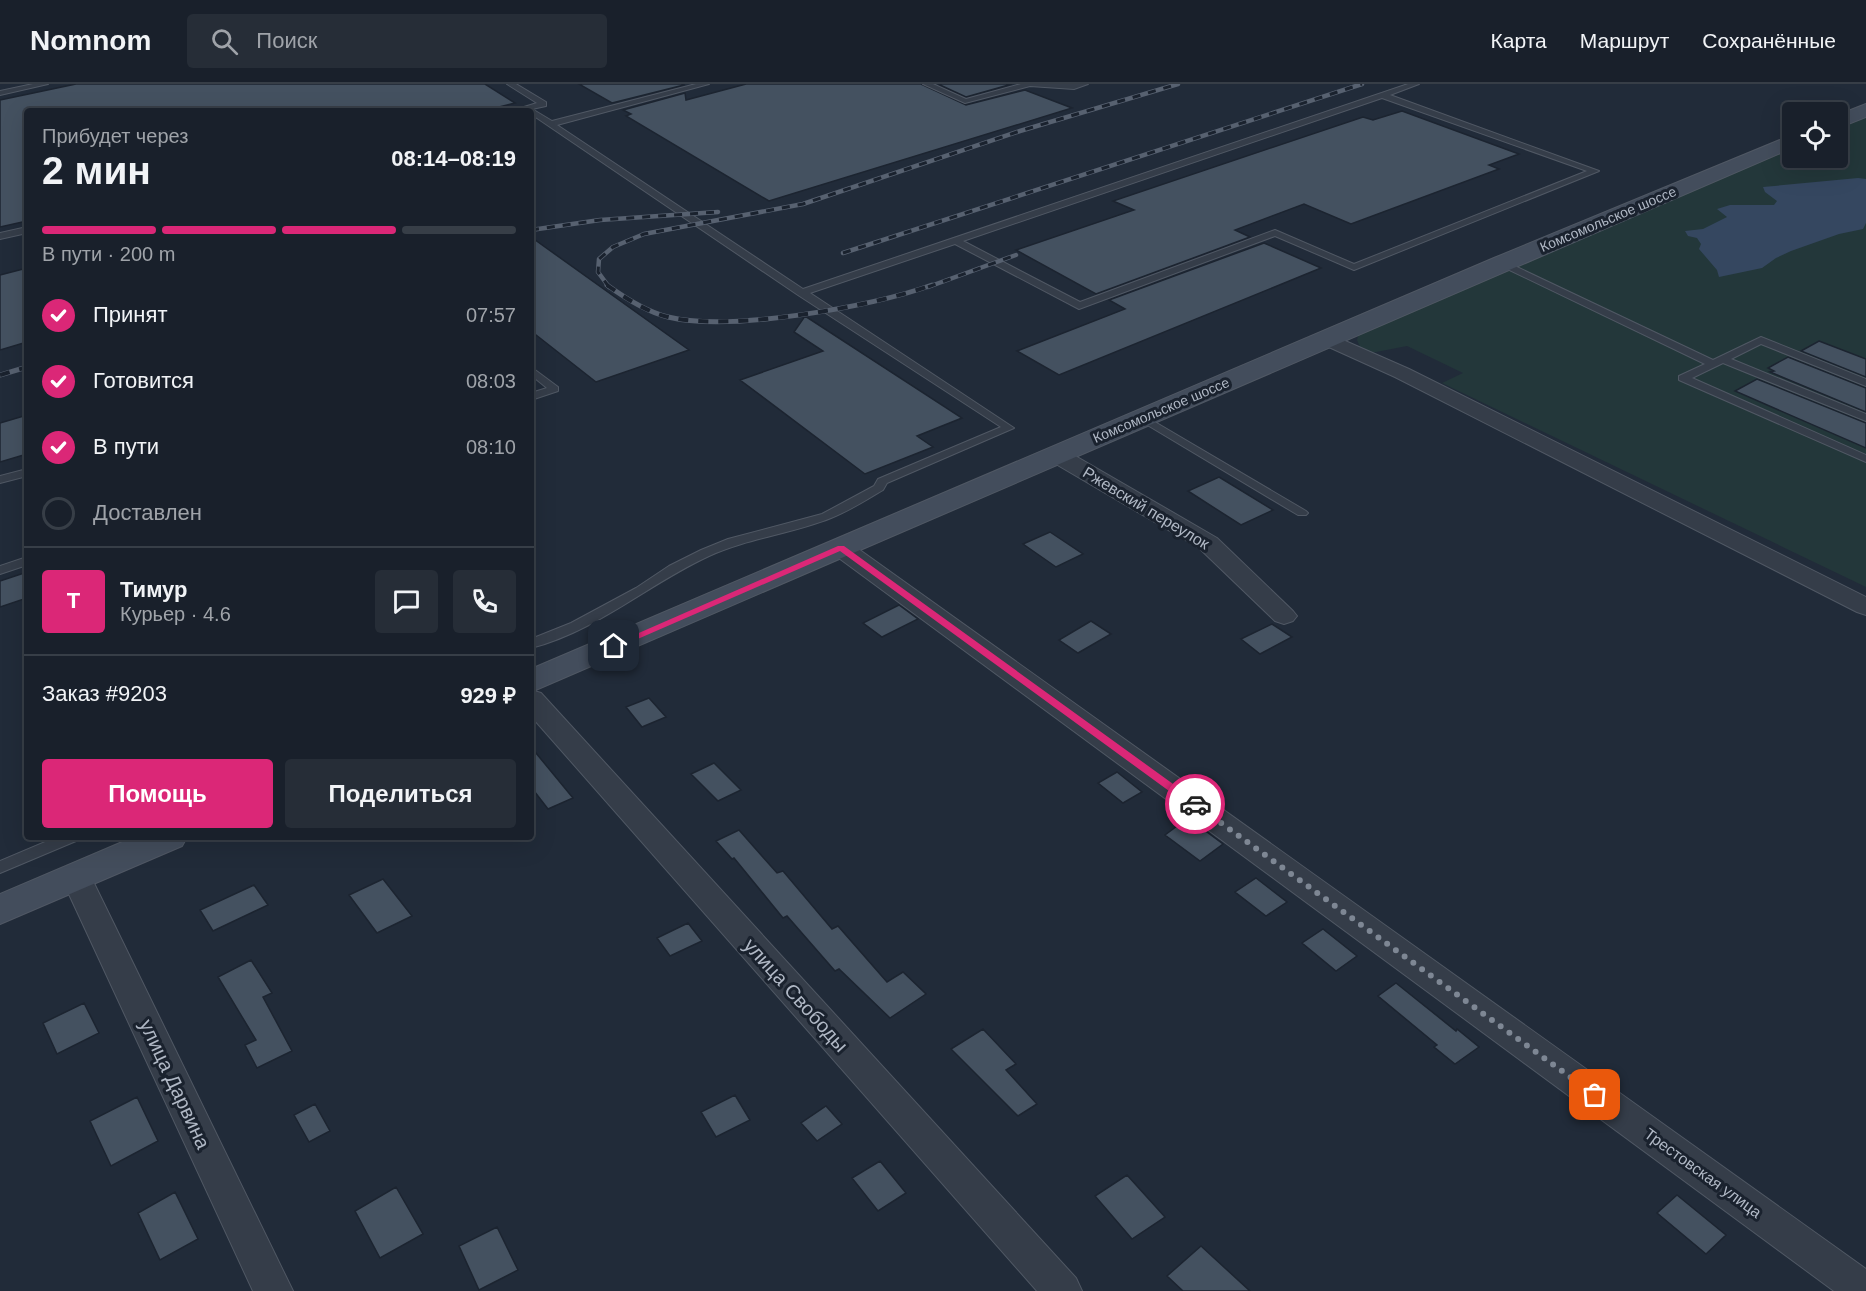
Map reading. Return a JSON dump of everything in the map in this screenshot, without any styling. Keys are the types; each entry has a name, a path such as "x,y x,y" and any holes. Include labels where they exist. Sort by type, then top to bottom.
{"main road":[{"path":"1848,118 1866,110"},
{"name":"Комсомольское шоссе","path":"534,680 1502,263 1782,145"},
{"path":"0,910 162,840"}],"street":[{"path":"1327,339 1402,373 1866,607"},
{"name":"Ржевский переулок","path":"1057,455 1208,543 1284,616"},
{"name":"Трестовская улица","path":"841,548 1865,1291"},
{"name":"улица Свободы","path":"534,702 1062,1291"},
{"name":"улица Дарвина","path":"76,877 273,1291"}],"lane":[{"path":"0,93 44,84"},
{"path":"511,84 543,104 534,108"},
{"path":"551,124 705,84"},
{"path":"927,84 965,101 1030,84 1074,87 1084,84"},
{"path":"801,292 1415,84"},
{"path":"955,240 1079,306 1275,232 1354,267 1595,171 1382,95"},
{"path":"534,113 1009,428 882,481 879,488 826,516 732,542 705,553 673,569 576,626 534,643"},
{"path":"0,236 24,231"},
{"path":"1502,263 1718,361 1866,418"},
{"path":"1866,383 1761,340 1683,378 1866,459"},
{"path":"534,372 554,389 534,396"},
{"path":"1143,418 1302,513"},
{"path":"0,480 24,473"},
{"path":"0,570 24,562"},
{"path":"0,867 64,840"}],"green space":[{"path":"1866,115 1866,587 1442,383 1463,373 1407,346 1371,353 1360,347 1357,340 1359,333 1782,150 1782,168 1848,168 1848,123"}],"water":[{"path":"1866,179 1866,223 1863,229 1839,234 1791,251 1762,268 1719,277 1717,270 1699,249 1701,244 1697,238 1688,236 1685,231 1703,229 1727,217 1717,209 1730,205 1774,205 1777,201 1765,192 1763,187"}],"building":[{"path":"76,84 485,84 515,103 495,108 24,108 24,222 0,227 0,100"},
{"path":"579,84 684,84 684,85 612,103"},
{"path":"746,84 921,84 966,105 1025,90 1072,108 769,201 626,116 631,114 623,110 685,93 686,100"},
{"path":"938,84 1012,84 966,97"},
{"path":"1402,111 1519,154 1489,165 1499,169 1351,224 1304,204 1235,230 1250,237 1096,294 1016,250 1134,210 1113,201 1363,117 1373,120"},
{"path":"534,239 689,350 596,382 534,333"},
{"path":"1264,243 1321,268 1059,375 1017,351 1125,309 1109,300"},
{"path":"24,269 24,343 0,350 0,275"},
{"path":"805,316 962,418 917,436 933,447 865,474 740,380 823,351 794,332"},
{"path":"1819,341 1866,359 1866,377 1801,351"},
{"path":"1788,357 1866,388 1866,412 1770,372 1774,371 1768,368"},
{"path":"1757,379 1866,423 1866,448 1735,391"},
{"path":"24,416 24,455 0,462 0,423"},
{"path":"1219,477 1273,510 1241,525 1188,491"},
{"path":"1050,532 1083,554 1056,567 1023,544"},
{"path":"24,573 24,599 0,607 0,581"},
{"path":"899,605 918,619 882,637 863,623"},
{"path":"1091,621 1111,634 1078,653 1059,640"},
{"path":"1272,624 1292,637 1260,654 1241,639"},
{"path":"649,698 666,717 642,727 626,707"},
{"path":"534,751 573,798 548,809 534,791"},
{"path":"714,763 741,790 718,801 691,774"},
{"path":"1117,772 1142,792 1123,803 1098,783"},
{"path":"1188,818 1223,844 1200,861 1165,835"},
{"path":"739,830 777,873 783,871 832,929 838,926 887,982 903,972 926,994 890,1018 839,969 835,971 787,916 783,918 734,858 732,859 716,841"},
{"path":"1256,878 1287,902 1266,916 1235,892"},
{"path":"383,879 412,916 377,933 349,895"},
{"path":"254,885 268,905 213,931 200,910"},
{"path":"688,923 702,941 670,956 657,938"},
{"path":"1323,929 1357,956 1336,971 1302,943"},
{"path":"251,960 272,993 263,997 292,1051 257,1068 245,1045 256,1040 218,977"},
{"path":"1396,983 1479,1047 1455,1064 1434,1047 1437,1045 1378,996"},
{"path":"84,1003 99,1033 57,1054 43,1023"},
{"path":"983,1029 1016,1064 1006,1070 1037,1104 1018,1116 951,1049"},
{"path":"735,1095 750,1120 716,1137 701,1112"},
{"path":"137,1097 158,1141 111,1166 90,1121"},
{"path":"315,1104 330,1131 309,1142 294,1115"},
{"path":"826,1106 842,1124 817,1141 801,1123"},
{"path":"880,1161 906,1193 878,1211 852,1178"},
{"path":"1127,1175 1165,1217 1132,1239 1095,1196"},
{"path":"396,1187 423,1234 380,1258 355,1211"},
{"path":"175,1192 198,1239 160,1260 138,1213"},
{"path":"1677,1195 1726,1235 1706,1254 1657,1213"},
{"path":"497,1227 518,1270 479,1290 459,1246"},
{"path":"1201,1246 1250,1291 1183,1291 1167,1276"}],"railway":[{"path":"608,286 598,272 599,259 613,247 644,234 803,204 1020,131 1178,84"},
{"path":"843,253 1362,84"},
{"path":"534,230 600,220 718,212"},
{"path":"928,287 1016,255"},
{"path":"608,286 636,304 660,315 694,321 727,321 763,319 838,309 932,285"},
{"path":"0,375 24,368"}],"way so far":[{"path":"1195,804 1595,1095"}],"route":[{"path":"614,646 841,548 1195,804"}]}
